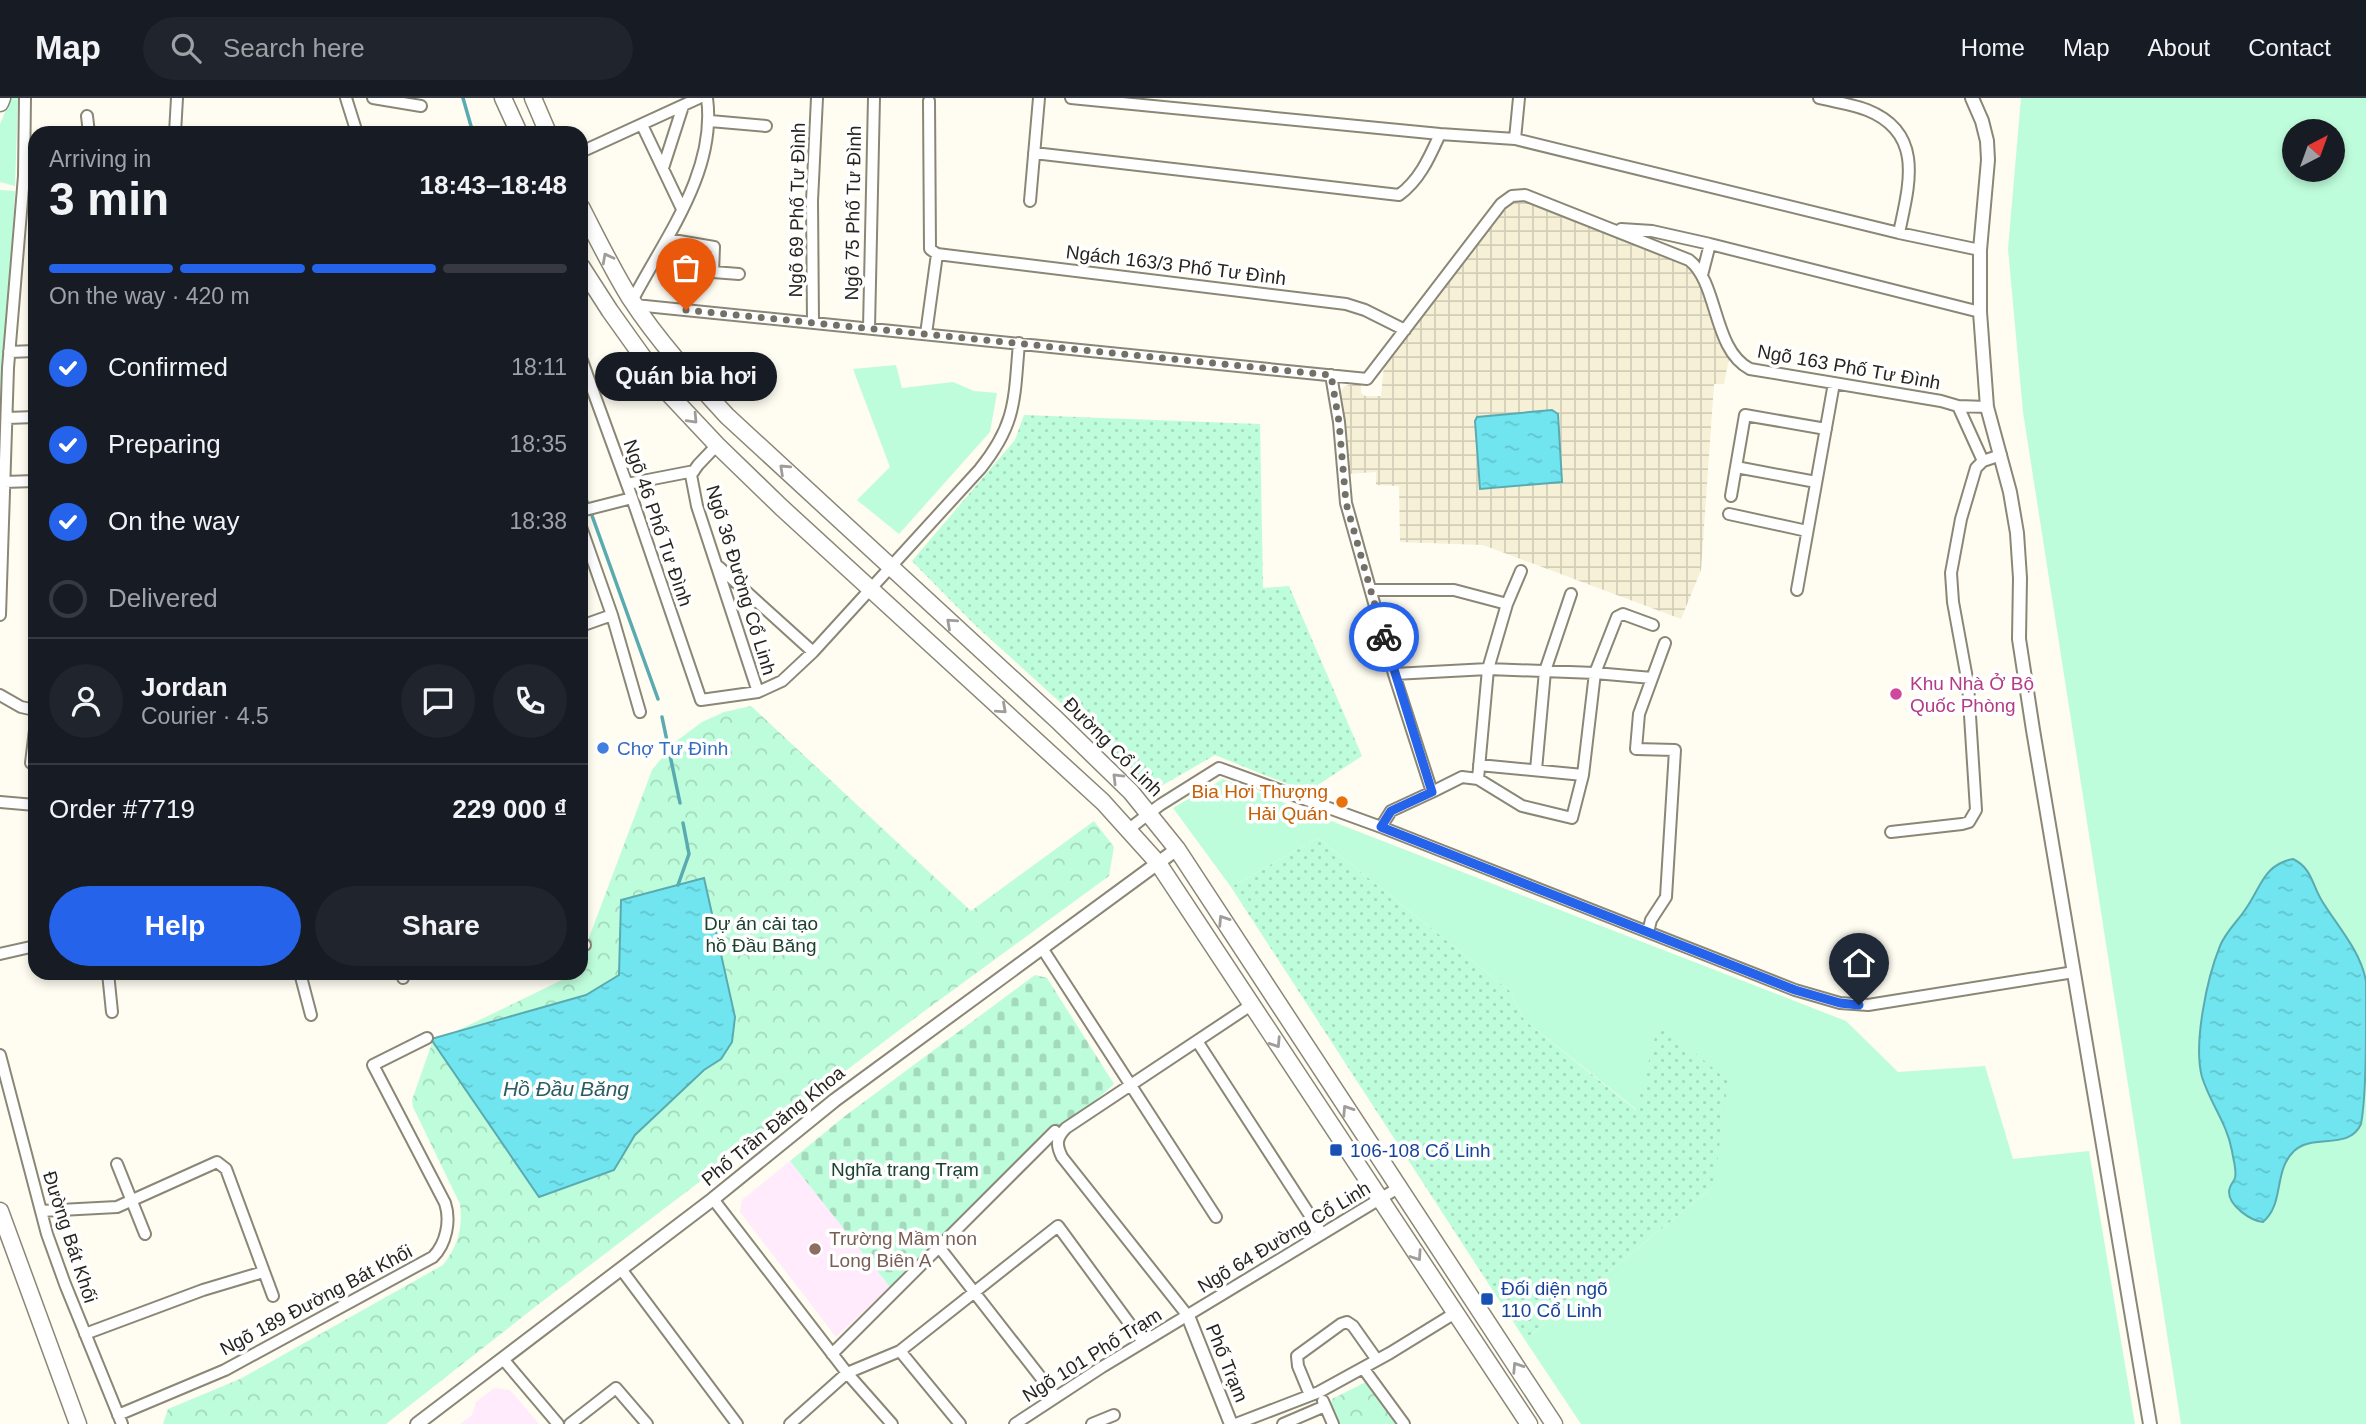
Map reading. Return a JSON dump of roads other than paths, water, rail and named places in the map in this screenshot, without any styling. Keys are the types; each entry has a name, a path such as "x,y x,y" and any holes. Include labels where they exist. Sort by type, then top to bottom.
{"main road":[{"path":"503,98 516,126"},
{"path":"533,98 545,126"},
{"name":"Đường Cổ Linh","path":"588,222 634,303 682,368 727,416 1057,720 1150,813 1177,849 1555,1424"},
{"path":"588,278 670,395 717,445 1026,730 1129,829 1158,863 1529,1424"},
{"path":"0,1211 79,1424"}],"street":[{"path":"24,98 28,165"},
{"path":"175,126 177,98"},
{"path":"346,98 354,126"},
{"path":"373,98 421,106"},
{"path":"588,149 699,98"},
{"path":"707,98 710,121 696,180 634,303 1367,379 1501,204 1512,196 1531,196 1684,257 1695,265 1702,275"},
{"name":"Ngõ 69 Phố Tư Đình","path":"813,323 812,201 817,98"},
{"name":"Ngõ 75 Phố Tư Đình","path":"869,328 874,98"},
{"path":"1030,201 1039,98"},
{"path":"1071,98 1516,139 1899,233 1980,250"},
{"path":"1516,139 1519,98"},
{"path":"1819,98 1866,109 1897,130 1906,144 1910,164 1908,193 1899,233"},
{"path":"1972,98 1982,121 1988,160 1980,250 1980,312 1987,407 2001,454 2017,533 2021,578 2019,639 2150,1424"},
{"path":"926,334 937,254 930,249 929,101"},
{"path":"663,168 683,106"},
{"path":"87,116 88,126"},
{"path":"710,121 766,126"},
{"path":"642,125 682,209"},
{"path":"1034,153 1399,195 1410,187 1430,158 1440,134"},
{"path":"0,615 9,352 28,190"},
{"path":"1611,228 1652,231 1710,244 1980,312"},
{"path":"667,239 714,247 713,272 739,274"},
{"path":"1702,275 1710,244"},
{"name":"Ngách 163/3 Phố Tư Đình","path":"937,254 1346,304 1365,310 1405,330"},
{"name":"Ngõ 163 Phố Tư Đình","path":"1702,275 1722,331 1742,364 1754,370 1958,406 1987,407"},
{"path":"758,692 782,681 813,652 980,469 1000,440 1013,409 1019,343"},
{"path":"9,352 28,351"},
{"path":"1331,375 1339,422 1346,503 1394,674 1432,792"},
{"name":"Ngõ 46 Phố Tư Đình","path":"588,377 701,700 758,692"},
{"path":"1797,590 1834,383"},
{"path":"1958,406 1983,461"},
{"path":"1731,496 1745,415 1826,429"},
{"path":"7,418 28,417"},
{"name":"Ngõ 36 Đường Cổ Linh","path":"717,445 691,475 697,506 758,692"},
{"path":"1891,832 1962,824 1969,821 1976,810 1968,684 1953,602 1951,573 1958,531 1976,468 1983,461 2001,454"},
{"path":"1736,467 1816,482"},
{"path":"627,484 694,471"},
{"path":"4,482 28,481"},
{"path":"588,510 632,498"},
{"path":"1730,514 1807,531"},
{"path":"588,564 612,615 640,712"},
{"path":"718,567 813,652"},
{"path":"1478,779 1488,670 1507,604 1521,571"},
{"path":"1371,590 1454,590 1507,604"},
{"path":"1536,770 1545,671 1571,594"},
{"path":"1381,827 1391,811 1462,777 1478,779 1522,806 1572,818 1583,775 1595,673 1617,617 1623,614 1653,625"},
{"path":"588,624 612,615"},
{"path":"1648,932 1651,920 1666,897 1675,750 1636,749 1639,714 1665,643"},
{"path":"1394,674 1488,670 1595,673 1652,678"},
{"path":"0,695 28,708"},
{"path":"1479,765 1583,775"},
{"path":"1129,829 1220,768 1381,827 1795,990 1849,1004 1868,1005 2074,972"},
{"path":"0,802 28,804"},
{"name":"Phố Trần Đăng Khoa","path":"416,1424 713,1199 835,1100 1177,849"},
{"path":"0,954 28,948"},
{"path":"1042,948 1216,1217"},
{"path":"109,980 112,1012"},
{"path":"302,980 311,1015"},
{"path":"1188,1316 1062,1157 1058,1140 1066,1128 1251,1005"},
{"name":"Ngõ 189 Đường Bát Khối","path":"120,1420 244,1360 438,1252 447,1227 445,1203 373,1065 427,1038"},
{"path":"1197,1041 1322,1234"},
{"name":"Đường Bát Khối","path":"0,1055 41,1211 65,1284 120,1420"},
{"path":"832,1354 1055,1131"},
{"path":"41,1211 117,1207 217,1162 226,1169 273,1296"},
{"path":"117,1164 145,1234"},
{"name":"Ngõ 64 Đường Cổ Linh","path":"1188,1316 1398,1188"},
{"path":"713,1199 847,1373 892,1424"},
{"path":"793,1423 847,1373 900,1350 1058,1226 1143,1342"},
{"path":"939,1247 1056,1397"},
{"path":"621,1269 737,1424"},
{"path":"85,1334 203,1290 263,1272"},
{"path":"1236,1424 1315,1394 1455,1313"},
{"name":"Ngõ 101 Phố Trạm","path":"1015,1424 1188,1316"},
{"name":"Phố Trạm","path":"1188,1316 1231,1424"},
{"path":"1333,1424 1325,1406 1298,1366 1297,1356 1347,1322 1353,1326 1377,1360"},
{"path":"900,1350 960,1424"},
{"path":"503,1359 558,1424"},
{"path":"1363,1368 1404,1424"},
{"path":"570,1424 616,1388 647,1424"},
{"path":"1283,1424 1325,1406"},
{"path":"1092,1424 1114,1415"}],"water":[{"path":"1552,410 1558,414 1562,482 1480,489 1475,421 1477,417"},
{"path":"2293,859 2308,872 2322,901 2354,949 2363,970 2366,981 2364,1101 2361,1124 2348,1137 2311,1143 2294,1151 2283,1168 2274,1206 2263,1222 2242,1212 2230,1197 2235,1164 2230,1141 2202,1077 2200,1029 2210,975 2229,930 2270,871"},
{"name":"Hồ Đầu Băng","path":"704,878 735,1017 732,1042 721,1059 704,1070 635,1135 614,1170 539,1197 431,1039 586,995 619,975 621,900"}],"waterway":[{"path":"463,98 471,126"},
{"path":"588,504 658,699"},
{"path":"662,717 680,803"},
{"path":"678,885 689,854 683,823"}],"place":[{"name":"Quán bia hơi","path":"686,310"},
{"name":"Khu Nhà Ở Bộ Quốc Phòng","path":"1896,694"},
{"name":"Chợ Tư Đình","path":"603,748"},
{"name":"Bia Hơi Thượng Hải Quán","path":"1342,802"},
{"name":"106-108 Cổ Linh","path":"1336,1150"},
{"name":"Trường Mầm non Long Biên A","path":"815,1249"},
{"name":"Đối diện ngõ 110 Cổ Linh","path":"1487,1299"}],"park label":[{"name":"Dự án cải tạo hồ Đầu Băng","path":"761,934"},
{"name":"Nghĩa trang Trạm","path":"905,1169"}]}
